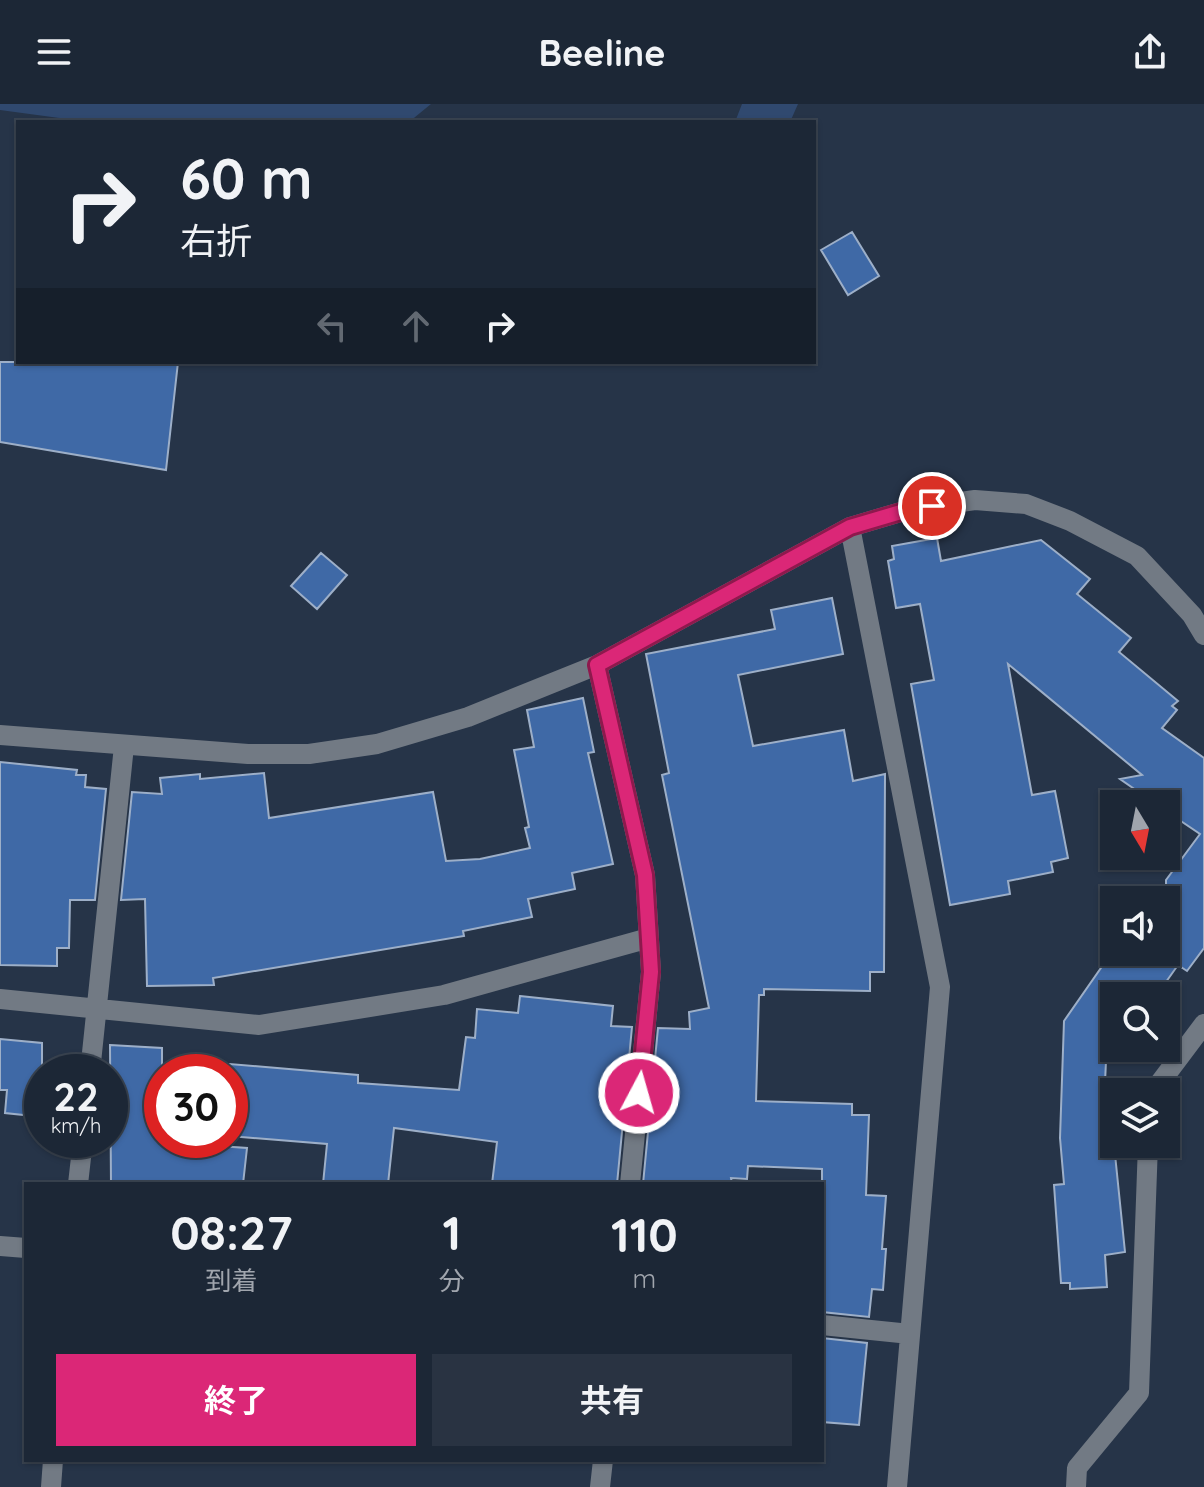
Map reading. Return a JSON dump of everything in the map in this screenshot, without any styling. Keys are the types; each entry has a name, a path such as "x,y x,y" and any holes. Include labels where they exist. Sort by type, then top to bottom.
{"street":[{"path":"0,735 124,746 309,754 377,744 468,717 597,665 850,527 911,509 975,500 1026,504 1070,521 1137,556 1192,615 1204,635"},
{"path":"850,527 940,987 897,1487"},
{"path":"597,665 645,875 651,972 630,1182"},
{"path":"92,1054 124,746"},
{"path":"0,999 259,1025 444,995 649,938"},
{"path":"1164,1078 1204,1024"},
{"path":"78,1182 81,1158"},
{"path":"1076,1487 1077,1468 1139,1393 1147,1158"},
{"path":"0,1246 24,1248"},
{"path":"824,1325 910,1334"},
{"path":"51,1487 53,1462"},
{"path":"600,1487 603,1462"}],"shaded area":[{"path":"0,104 431,104 411,120 74,120 0,110"},
{"path":"742,104 798,104 791,120 736,120"}],"building":[{"path":"852,232 879,276 848,295 821,250"},
{"path":"0,362 178,364 166,470 0,442"},
{"path":"937,538 941,561 1041,540 1090,579 1077,594 1131,638 1119,652 1178,701 1172,706 1177,710 1162,728 1204,758 1204,948 1187,971 1180,966 1180,886 1166,886 1166,880 1173,870 1180,870 1180,861 1200,834 1180,820 1180,790 1136,790 1120,779 1142,775 1008,664 1032,795 1055,791 1068,858 1051,862 1053,872 1008,881 1010,894 950,905 911,684 934,680 920,604 896,608 888,561 894,559 892,546"},
{"path":"321,553 347,575 317,609 291,586"},
{"path":"832,598 843,654 738,675 753,746 844,730 853,781 885,774 884,972 870,972 870,991 764,989 764,995 759,995 756,1101 852,1104 852,1115 869,1115 866,1195 886,1196 882,1249 886,1249 883,1290 872,1289 869,1317 824,1312 822,1169 748,1166 747,1179 731,1178 732,1182 643,1182 658,1028 690,1029 689,1012 709,1008 662,775 669,773 646,654 775,629 771,610"},
{"path":"583,698 594,752 588,753 613,864 572,873 575,889 528,899 532,917 463,931 464,936 213,978 214,985 147,986 145,899 121,900 132,792 162,794 160,778 200,774 200,779 264,773 269,818 433,792 446,861 480,859 530,848 514,750 534,747 527,710"},
{"path":"0,762 77,770 76,775 86,775 85,787 106,789 95,900 70,900 69,948 57,948 57,966 0,965"},
{"path":"1102,966 1177,966 1166,982 1100,982 1100,1062 1106,1062 1105,1078 1100,1078 1100,1158 1115,1158 1125,1252 1105,1255 1107,1287 1070,1289 1070,1283 1061,1283 1054,1185 1064,1184 1060,1138 1064,1021"},
{"path":"520,996 613,1006 611,1026 632,1027 617,1182 492,1182 497,1142 394,1128 388,1182 323,1182 327,1144 248,1137 248,1066 358,1075 358,1083 459,1090 466,1037 475,1038 477,1009 518,1013"},
{"path":"0,1039 42,1043 42,1054 24,1054 24,1115 5,1113 7,1090 0,1090"},
{"path":"110,1045 162,1048 162,1054 144,1054 144,1158 246,1158 243,1182 111,1182 111,1158 128,1158 128,1054 110,1054"},
{"path":"824,1338 867,1343 859,1425 824,1422"}],"route":[{"path":"639,1093 651,972 645,875 597,665 850,527 932,506"}]}
